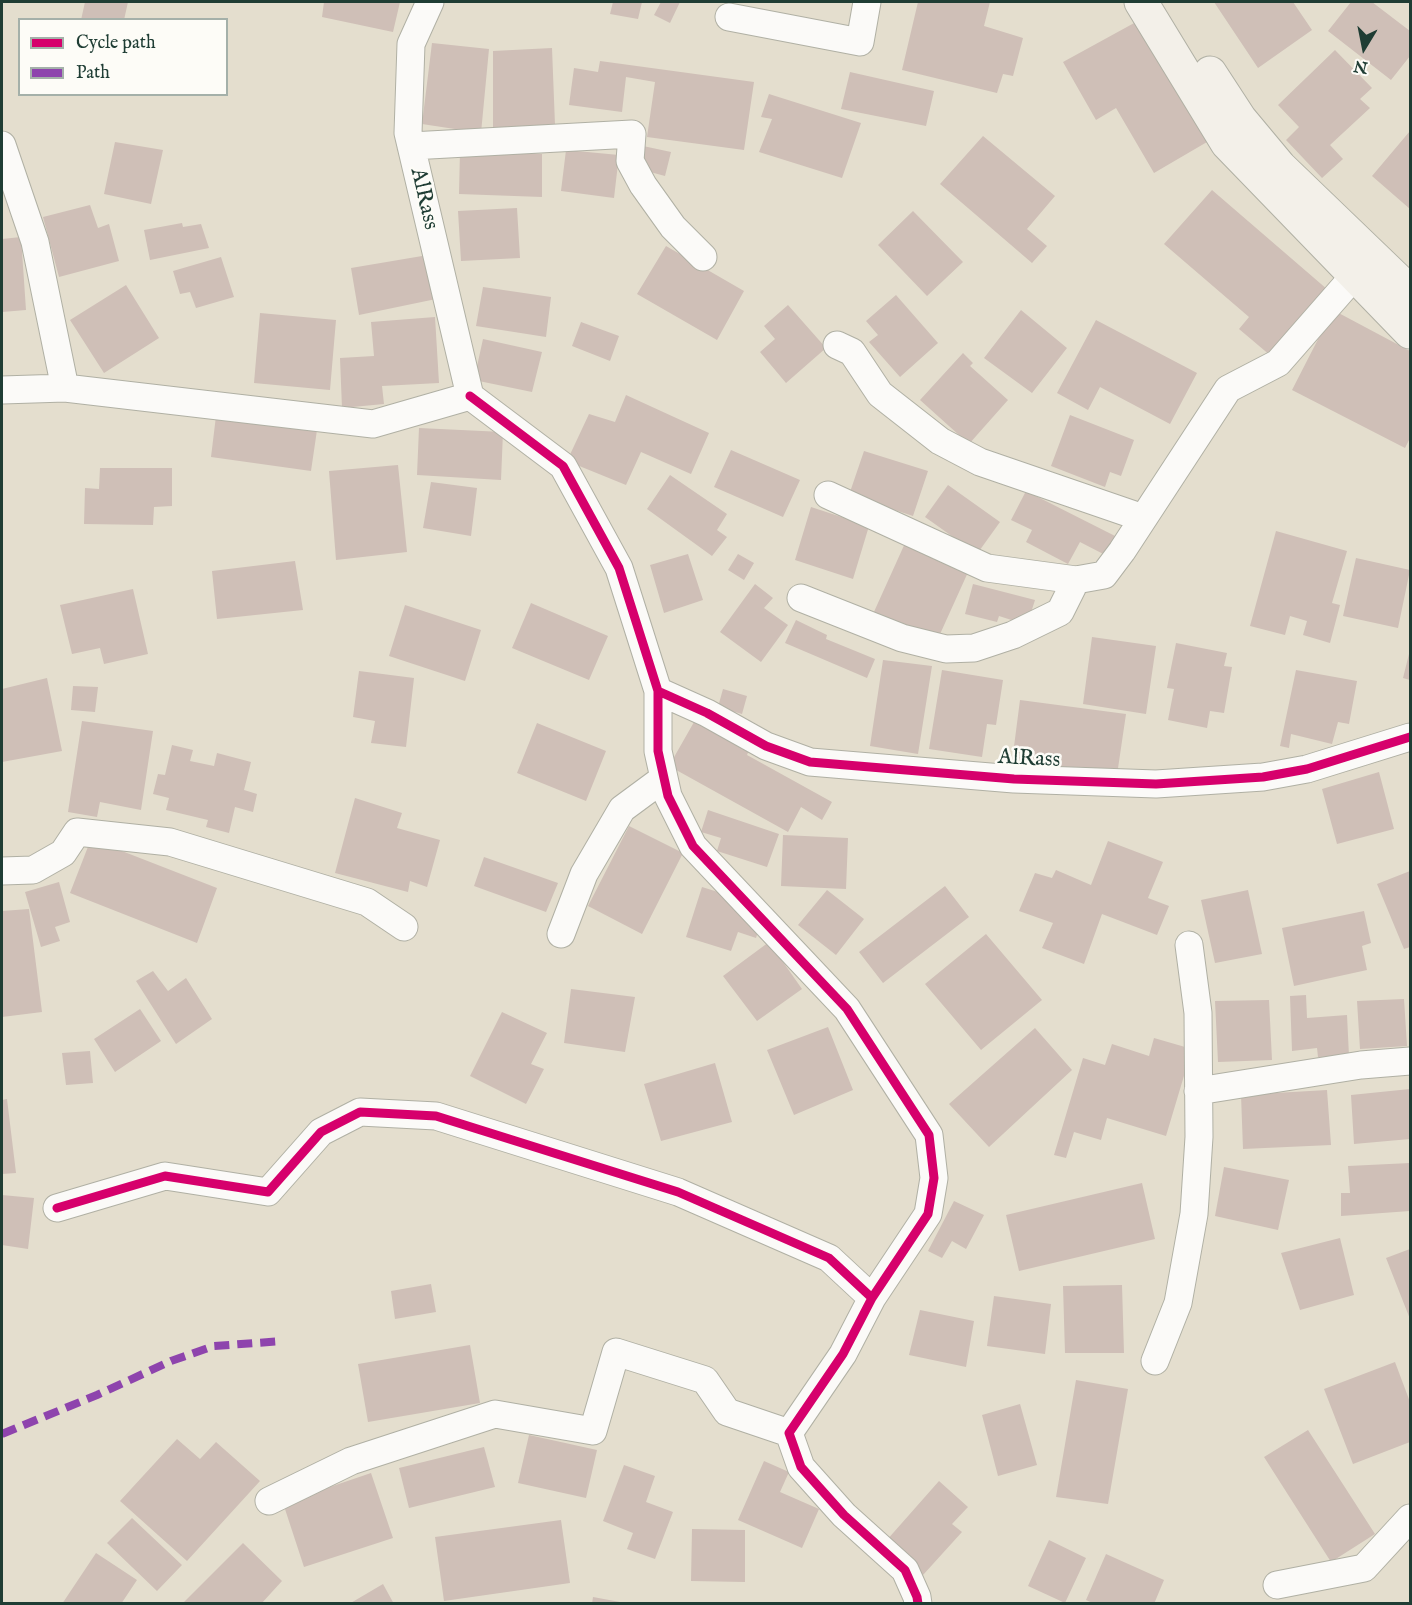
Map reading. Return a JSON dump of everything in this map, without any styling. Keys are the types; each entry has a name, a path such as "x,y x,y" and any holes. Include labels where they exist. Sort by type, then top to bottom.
{"main road":[{"path":"1141,2 1227,143 1410,332"},
{"path":"1164,2 1240,119 1280,167 1410,292"}],"street":[{"name":"AlRass","path":"429,2 411,44 408,132 470,396"},
{"path":"729,17 860,42 867,2"},
{"path":"411,146 632,134 630,161 643,185 673,228 703,257"},
{"path":"2,145 35,242 65,388"},
{"path":"828,495 987,568 1076,580 1104,575 1122,551 1227,388 1278,363 1355,275"},
{"path":"837,345 852,352 880,394 940,441 980,462 1143,518"},
{"path":"2,390 65,388 373,424 470,396 563,466 619,568 658,691 658,751 668,796 693,846 847,1009 929,1135 933,1178 928,1214 872,1298 843,1354 789,1433"},
{"path":"801,598 902,638 946,649 974,648 1013,635 1060,612 1076,580"},
{"name":"AlRass","path":"658,691 707,713 766,746 810,762 1014,779 1156,784 1263,777 1307,770 1410,737"},
{"path":"561,934 584,874 622,809 664,778"},
{"path":"2,871 33,870 63,853 77,832 170,842 366,902 404,927"},
{"path":"1155,1361 1178,1303 1194,1214 1199,1137 1198,1013 1189,945"},
{"path":"1198,1091 1361,1065 1410,1061"},
{"path":"57,1208 165,1176 268,1192 321,1132 360,1112 436,1116 678,1192 829,1258 872,1298"},
{"path":"269,1501 351,1461 495,1414 593,1431 616,1352 705,1380 727,1412 789,1433"},
{"path":"789,1433 801,1467 844,1515 905,1570 918,1604"},
{"path":"1277,1586 1364,1568 1410,1518"}],"building":[{"path":"85,2 128,2 124,18 81,18"},
{"path":"324,2 400,2 393,32 322,17"},
{"path":"613,2 642,2 638,19 610,14"},
{"path":"661,2 680,2 670,23 654,15"},
{"path":"918,2 990,2 984,26 1023,38 1013,76 1003,74 997,93 902,70"},
{"path":"1214,2 1293,2 1312,30 1258,68"},
{"path":"1351,2 1372,2 1410,31 1410,56 1391,80 1328,31"},
{"path":"1136,22 1207,142 1154,173 1116,108 1096,120 1063,62"},
{"path":"432,43 489,49 481,133 422,124"},
{"path":"552,48 555,125 493,128 493,51"},
{"path":"1335,50 1372,88 1360,99 1370,108 1330,145 1343,159 1322,178 1286,140 1299,127 1278,105"},
{"path":"600,61 754,82 744,150 647,137 655,82 626,77 622,112 569,105 574,68 598,72"},
{"path":"850,72 934,91 926,126 841,109"},
{"path":"769,94 861,123 842,178 759,152 772,119 761,117"},
{"path":"1410,131 1410,209 1372,176"},
{"path":"983,136 1055,196 1027,229 1047,246 1032,263 940,184"},
{"path":"115,142 163,150 151,204 104,194"},
{"path":"643,146 671,152 665,176 639,169"},
{"path":"566,150 619,155 614,198 561,191"},
{"path":"460,151 542,154 542,197 459,194"},
{"path":"1212,190 1328,290 1271,356 1239,329 1249,317 1164,244"},
{"path":"90,205 98,228 109,224 119,261 59,277 43,217"},
{"path":"517,208 520,258 461,261 458,211"},
{"path":"913,211 963,262 927,296 878,245"},
{"path":"182,223 183,227 201,224 209,248 150,260 144,230"},
{"path":"21,237 26,310 2,312 2,239"},
{"path":"666,246 744,291 717,340 637,294"},
{"path":"428,255 436,299 359,315 351,268"},
{"path":"221,257 234,297 196,308 190,292 180,294 173,271"},
{"path":"126,285 159,338 104,373 70,320"},
{"path":"483,287 551,297 546,337 476,326"},
{"path":"896,295 938,343 900,377 869,342 878,335 866,321"},
{"path":"788,305 826,348 786,383 760,352 775,339 764,326"},
{"path":"1021,310 1067,348 1032,393 984,358"},
{"path":"1333,310 1410,351 1410,438 1405,448 1292,390"},
{"path":"260,313 336,320 330,390 254,383"},
{"path":"435,317 439,383 382,386 384,404 342,408 340,358 374,356 371,322"},
{"path":"1096,320 1197,373 1170,424 1100,387 1088,410 1057,393"},
{"path":"581,322 619,336 610,361 572,346"},
{"path":"483,339 542,352 532,392 474,380"},
{"path":"963,353 973,363 970,366 1008,400 969,444 920,400"},
{"path":"626,395 709,433 691,474 641,452 626,485 567,461 589,414 615,422"},
{"path":"1070,415 1134,440 1121,476 1110,472 1105,487 1051,466"},
{"path":"216,416 317,430 311,471 211,457"},
{"path":"419,428 503,432 501,480 417,475"},
{"path":"731,450 800,480 783,517 714,487"},
{"path":"864,451 928,471 913,516 849,495"},
{"path":"398,465 407,552 336,560 329,471"},
{"path":"100,468 172,468 172,506 154,507 153,525 84,524 85,488 99,489"},
{"path":"670,475 727,514 717,530 727,537 712,556 647,509"},
{"path":"431,482 477,488 471,536 423,528"},
{"path":"948,485 1000,522 977,554 925,517"},
{"path":"1026,491 1121,539 1111,558 1080,542 1068,564 1026,542 1032,530 1011,520"},
{"path":"811,507 869,526 853,579 795,560"},
{"path":"1276,531 1347,551 1332,603 1340,605 1330,643 1303,635 1307,621 1290,616 1285,635 1250,626"},
{"path":"906,541 969,570 936,643 873,614"},
{"path":"688,554 703,600 664,613 650,565"},
{"path":"738,554 754,563 744,580 728,570"},
{"path":"1356,558 1410,570 1398,628 1343,616"},
{"path":"295,561 303,610 217,619 212,571"},
{"path":"755,584 773,598 764,608 788,625 761,662 720,632"},
{"path":"973,584 1035,600 1027,625 999,616 997,622 965,614"},
{"path":"133,589 148,654 104,664 100,648 72,654 60,605"},
{"path":"531,603 608,636 589,680 512,648"},
{"path":"405,605 481,630 465,681 389,656"},
{"path":"796,620 827,635 826,639 875,659 867,678 785,643"},
{"path":"1092,637 1156,646 1146,714 1083,704"},
{"path":"1176,643 1227,653 1224,666 1232,667 1224,713 1210,711 1207,728 1168,720 1174,689 1167,688"},
{"path":"1410,650 1410,680 1403,678"},
{"path":"883,660 932,666 918,754 870,746"},
{"path":"942,670 1003,680 996,725 987,724 982,757 929,749"},
{"path":"1296,670 1357,681 1349,724 1338,722 1332,744 1291,734 1289,748 1280,746"},
{"path":"359,671 414,678 406,747 371,743 375,721 353,717"},
{"path":"47,678 62,751 2,762 2,689"},
{"path":"73,686 98,687 95,712 71,710"},
{"path":"723,689 747,696 742,714 718,707"},
{"path":"1020,700 1126,714 1117,775 1012,762"},
{"path":"698,715 751,745 747,755 832,802 822,820 801,807 788,832 669,766"},
{"path":"82,721 153,731 141,810 100,802 97,817 68,812"},
{"path":"537,723 606,751 586,801 517,773"},
{"path":"172,745 193,750 190,761 214,766 217,753 251,762 244,790 257,794 253,812 235,807 229,833 206,827 208,820 166,810 169,798 153,794 158,774 165,775"},
{"path":"1379,772 1394,829 1337,844 1322,789"},
{"path":"355,798 402,813 397,828 440,840 427,887 410,881 408,892 335,873"},
{"path":"708,810 779,834 767,867 717,851 721,838 701,832"},
{"path":"629,826 683,853 642,934 588,906"},
{"path":"783,835 848,838 846,889 781,886"},
{"path":"91,839 217,888 197,943 70,893"},
{"path":"1108,841 1163,862 1148,898 1169,906 1157,935 1102,914 1084,964 1042,948 1053,923 1019,911 1035,873 1052,878 1056,870 1091,885"},
{"path":"484,857 558,883 546,912 474,886"},
{"path":"1410,871 1410,947 1404,949 1377,884"},
{"path":"59,882 70,922 55,927 60,941 41,947 25,892"},
{"path":"945,886 969,917 883,983 859,952"},
{"path":"702,887 766,907 756,938 738,932 731,951 686,937"},
{"path":"827,890 864,919 836,955 798,925"},
{"path":"1248,890 1262,954 1215,963 1201,900"},
{"path":"29,909 42,1012 2,1017 2,911"},
{"path":"1364,911 1371,943 1362,946 1367,970 1294,986 1282,928"},
{"path":"986,934 1042,1000 981,1050 925,984"},
{"path":"769,942 802,989 757,1021 723,976"},
{"path":"153,971 168,991 186,978 212,1019 176,1044 136,981"},
{"path":"571,989 635,997 625,1052 564,1043"},
{"path":"1306,995 1307,1018 1347,1015 1349,1056 1318,1057 1317,1048 1292,1051 1290,996"},
{"path":"1404,999 1407,1046 1360,1049 1357,1001"},
{"path":"1269,1000 1272,1060 1218,1062 1215,1001"},
{"path":"140,1009 161,1041 115,1072 94,1039"},
{"path":"502,1012 547,1033 531,1064 544,1069 526,1104 470,1076"},
{"path":"828,1027 853,1090 794,1115 767,1050"},
{"path":"1035,1028 1072,1070 989,1147 949,1104"},
{"path":"1154,1038 1192,1049 1166,1136 1107,1118 1101,1140 1074,1132 1066,1158 1054,1155 1083,1058 1105,1065 1112,1044 1149,1056"},
{"path":"90,1051 93,1083 66,1085 62,1053"},
{"path":"715,1063 732,1122 661,1141 644,1084"},
{"path":"1410,1089 1410,1139 1354,1144 1351,1095"},
{"path":"1327,1090 1331,1145 1243,1149 1241,1095"},
{"path":"7,1099 16,1173 2,1174 2,1100"},
{"path":"1410,1163 1410,1211 1341,1216 1341,1193 1350,1193 1348,1166"},
{"path":"1224,1167 1289,1180 1278,1230 1215,1216"},
{"path":"1142,1183 1155,1239 1019,1271 1006,1215"},
{"path":"2,1195 34,1198 28,1249 2,1245"},
{"path":"954,1201 984,1215 966,1249 952,1241 942,1258 928,1251"},
{"path":"1340,1238 1354,1295 1300,1310 1281,1253"},
{"path":"1410,1249 1410,1319 1386,1258"},
{"path":"431,1284 436,1312 395,1319 391,1291"},
{"path":"1122,1285 1124,1353 1065,1353 1063,1286"},
{"path":"994,1296 1051,1304 1045,1354 987,1346"},
{"path":"920,1310 974,1321 966,1367 909,1355"},
{"path":"470,1345 480,1403 368,1422 358,1364"},
{"path":"1395,1362 1410,1402 1410,1442 1353,1464 1324,1389"},
{"path":"1076,1380 1128,1389 1108,1504 1056,1497"},
{"path":"1020,1404 1037,1465 998,1476 982,1415"},
{"path":"1308,1430 1375,1534 1331,1562 1264,1457"},
{"path":"529,1435 597,1450 586,1498 518,1483"},
{"path":"177,1439 200,1459 216,1442 260,1481 187,1561 120,1501"},
{"path":"484,1447 495,1487 409,1508 399,1468"},
{"path":"764,1461 789,1472 780,1492 819,1509 802,1548 738,1520"},
{"path":"624,1465 655,1476 646,1502 673,1512 655,1559 627,1549 633,1533 603,1521"},
{"path":"371,1473 393,1538 304,1567 283,1503"},
{"path":"939,1481 968,1507 952,1524 962,1532 923,1575 886,1541"},
{"path":"132,1518 182,1565 157,1591 107,1543"},
{"path":"561,1520 570,1583 444,1601 435,1537"},
{"path":"692,1529 745,1530 745,1582 691,1581"},
{"path":"1049,1540 1086,1558 1065,1603 1028,1586"},
{"path":"243,1543 282,1581 261,1604 182,1604"},
{"path":"96,1553 137,1580 121,1604 62,1604"},
{"path":"1106,1554 1164,1580 1154,1604 1095,1604 1086,1600"},
{"path":"383,1584 394,1604 349,1604"},
{"path":"593,1597 620,1602 619,1604 592,1604"}],"marked path":[{"path":"2,1434 97,1395 171,1361 214,1346 283,1341"}],"cycle path":[{"path":"470,396 563,466 619,568 658,691 658,751 668,796 693,846 847,1009 929,1135 934,1178 928,1214 872,1298 843,1354 789,1433 801,1467 844,1515 905,1570 918,1604"},
{"path":"658,691 707,713 766,746 810,762 1014,779 1156,784 1263,777 1307,769 1410,737"},
{"path":"57,1208 165,1176 268,1192 321,1132 360,1112 436,1116 678,1192 829,1258 872,1298"}]}
